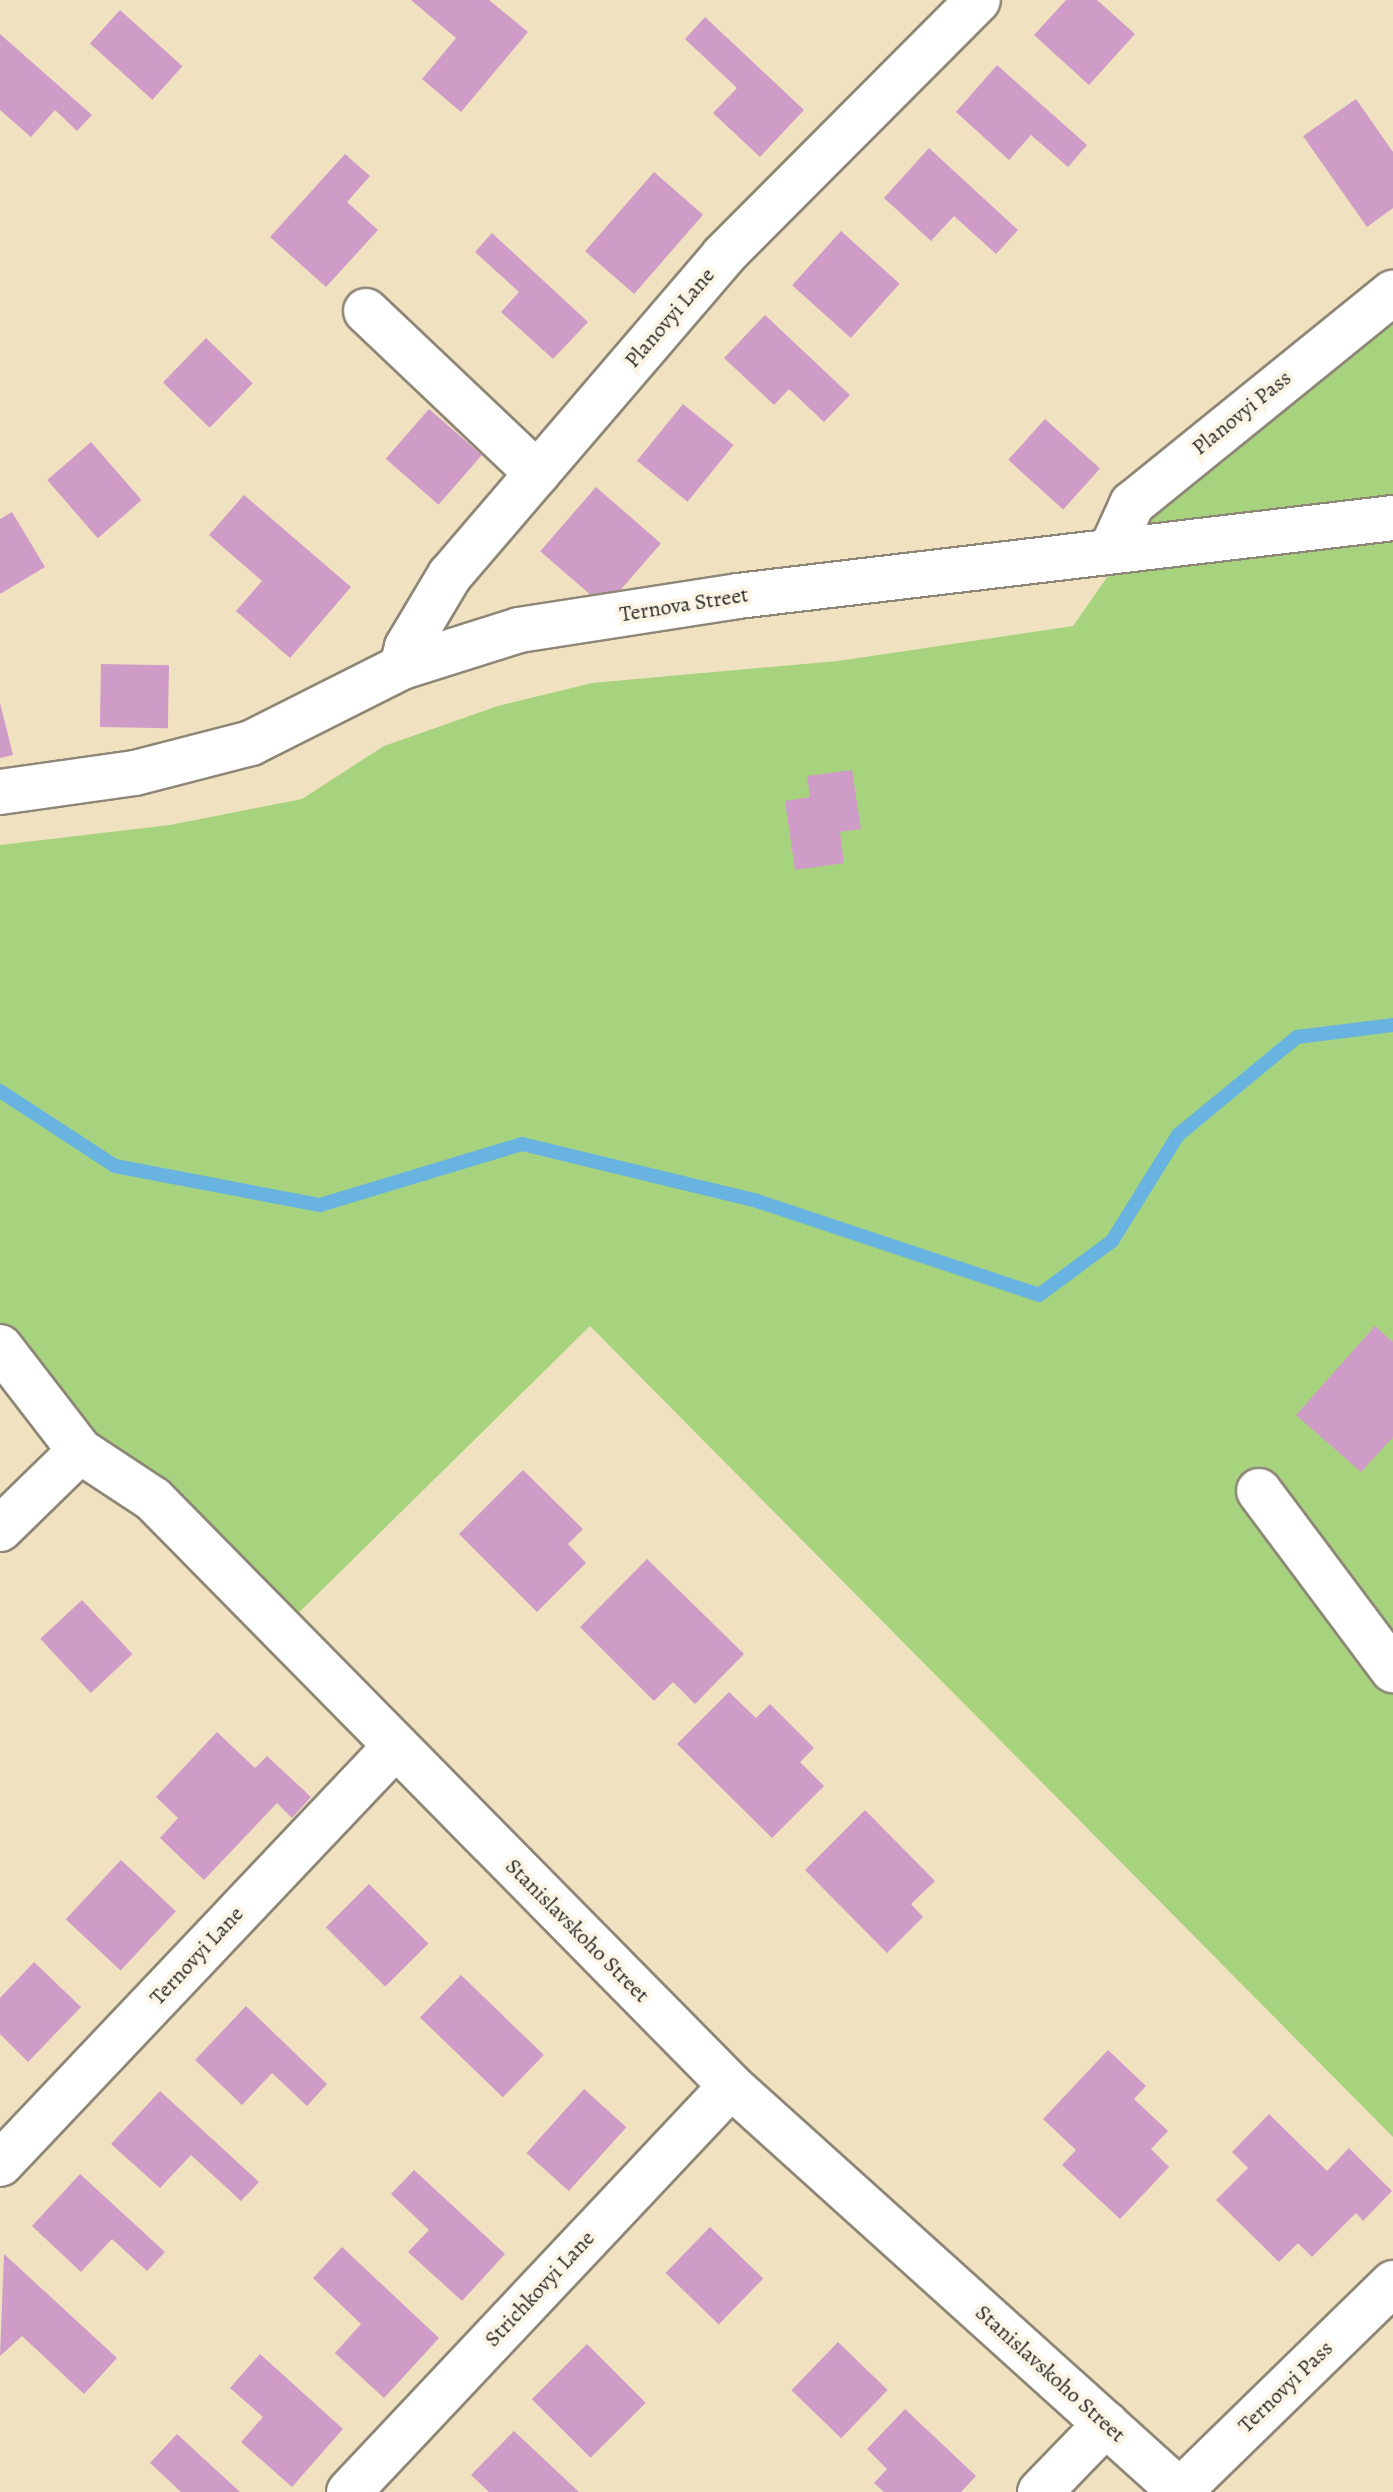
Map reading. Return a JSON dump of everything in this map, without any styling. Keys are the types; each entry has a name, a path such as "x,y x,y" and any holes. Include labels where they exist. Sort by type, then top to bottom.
{"street":[{"name":"Planovyi Lane","path":"402,667 407,647 450,575 723,256 978,0"},
{"name":"Planovyi Pass","path":"1111,550 1132,504 1393,293"},
{"path":"366,311 537,473"},
{"name":"Ternova Street","path":"0,792 135,773 251,743 402,667 519,630 738,596 1393,518"},
{"name":"Stanislavskoho Street","path":"0,1347 80,1451 153,1499 394,1748 731,2086 1180,2492"},
{"path":"0,1529 80,1451"},
{"path":"1259,1491 1393,1670"},
{"name":"Ternovyi Lane","path":"0,2164 394,1748"},
{"name":"Strichkovyi Lane","path":"349,2492 731,2086"},
{"name":"Ternovyi Pass","path":"1180,2492 1393,2283"},
{"path":"1040,2492 1106,2424"}],"green space":[{"path":"1393,316 1393,2137 590,1326 272,1639 0,1338 0,845 170,825 302,799 384,746 498,706 592,683 838,661 1073,626 1145,523 1254,425"}],"building":[{"path":"411,0 489,0 528,32 461,112 422,79 456,38"},
{"path":"1066,0 1097,0 1135,34 1089,85 1034,35"},
{"path":"120,10 182,66 152,100 90,43"},
{"path":"705,17 804,110 760,157 713,113 737,88 685,39"},
{"path":"0,34 92,115 77,131 55,110 31,137 0,110"},
{"path":"997,65 1087,145 1068,167 1031,135 1009,160 956,112"},
{"path":"1356,99 1393,152 1393,208 1367,227 1303,136"},
{"path":"929,148 1018,230 996,254 954,216 931,241 884,198"},
{"path":"345,154 370,176 347,202 378,230 326,287 270,237"},
{"path":"654,172 703,215 634,294 585,251"},
{"path":"841,231 900,284 851,338 792,285"},
{"path":"492,233 588,322 553,359 501,312 519,292 475,252"},
{"path":"765,315 850,395 824,422 789,389 774,405 724,358"},
{"path":"206,338 253,383 210,428 163,383"},
{"path":"683,404 734,445 688,502 637,461"},
{"path":"429,409 482,455 439,505 386,459"},
{"path":"1045,419 1100,469 1063,509 1008,460"},
{"path":"91,442 142,500 98,538 47,480"},
{"path":"596,487 661,543 605,608 540,551"},
{"path":"244,495 351,587 290,658 236,611 262,581 209,535"},
{"path":"12,512 45,567 0,594 0,519"},
{"path":"101,664 169,665 168,728 100,727"},
{"path":"0,703 13,755 0,758"},
{"path":"852,770 861,829 840,832 844,863 795,870 785,801 810,797 807,776"},
{"path":"1375,1326 1393,1342 1393,1437 1361,1472 1296,1415"},
{"path":"523,1470 583,1529 568,1544 586,1563 537,1612 459,1534"},
{"path":"647,1559 744,1654 695,1704 673,1682 654,1701 580,1627"},
{"path":"82,1600 132,1654 91,1693 40,1639"},
{"path":"729,1692 756,1718 770,1704 814,1748 800,1762 824,1786 772,1838 677,1744"},
{"path":"217,1732 255,1768 267,1756 311,1797 292,1818 277,1803 204,1880 160,1838 178,1818 156,1797"},
{"path":"865,1810 935,1881 911,1904 923,1917 887,1953 805,1870"},
{"path":"121,1860 176,1911 121,1970 66,1919"},
{"path":"369,1884 428,1943 385,1987 326,1927"},
{"path":"34,1962 81,2007 28,2062 0,2034 0,1998"},
{"path":"461,1975 544,2055 503,2097 420,2017"},
{"path":"246,2006 327,2084 307,2106 272,2073 242,2105 195,2060"},
{"path":"1108,2050 1146,2086 1134,2099 1168,2131 1151,2149 1169,2167 1120,2219 1062,2165 1076,2150 1043,2119"},
{"path":"584,2089 626,2127 569,2191 526,2153"},
{"path":"160,2091 259,2182 241,2201 191,2155 160,2188 111,2144"},
{"path":"1269,2114 1327,2171 1349,2148 1392,2191 1363,2221 1356,2213 1312,2257 1298,2243 1279,2262 1216,2200 1248,2168 1232,2152"},
{"path":"414,2170 505,2254 462,2301 408,2252 429,2230 391,2194"},
{"path":"80,2174 165,2252 147,2271 112,2239 81,2272 32,2226"},
{"path":"710,2227 763,2278 719,2324 666,2273"},
{"path":"342,2247 439,2338 384,2398 335,2353 361,2324 313,2278"},
{"path":"4,2254 117,2358 84,2394 22,2336 0,2356"},
{"path":"838,2342 888,2390 841,2438 791,2390"},
{"path":"587,2344 646,2403 591,2458 532,2399"},
{"path":"260,2354 343,2429 292,2487 241,2442 263,2417 230,2388"},
{"path":"905,2409 976,2476 961,2492 884,2492 874,2483 887,2469 867,2449"},
{"path":"514,2431 579,2492 489,2492 471,2475"},
{"path":"177,2434 240,2492 181,2492 150,2463"}],"waterway":[{"path":"0,1091 115,1166 320,1205 522,1144 757,1201 1039,1295 1112,1241 1178,1135 1297,1037 1393,1025"}]}
